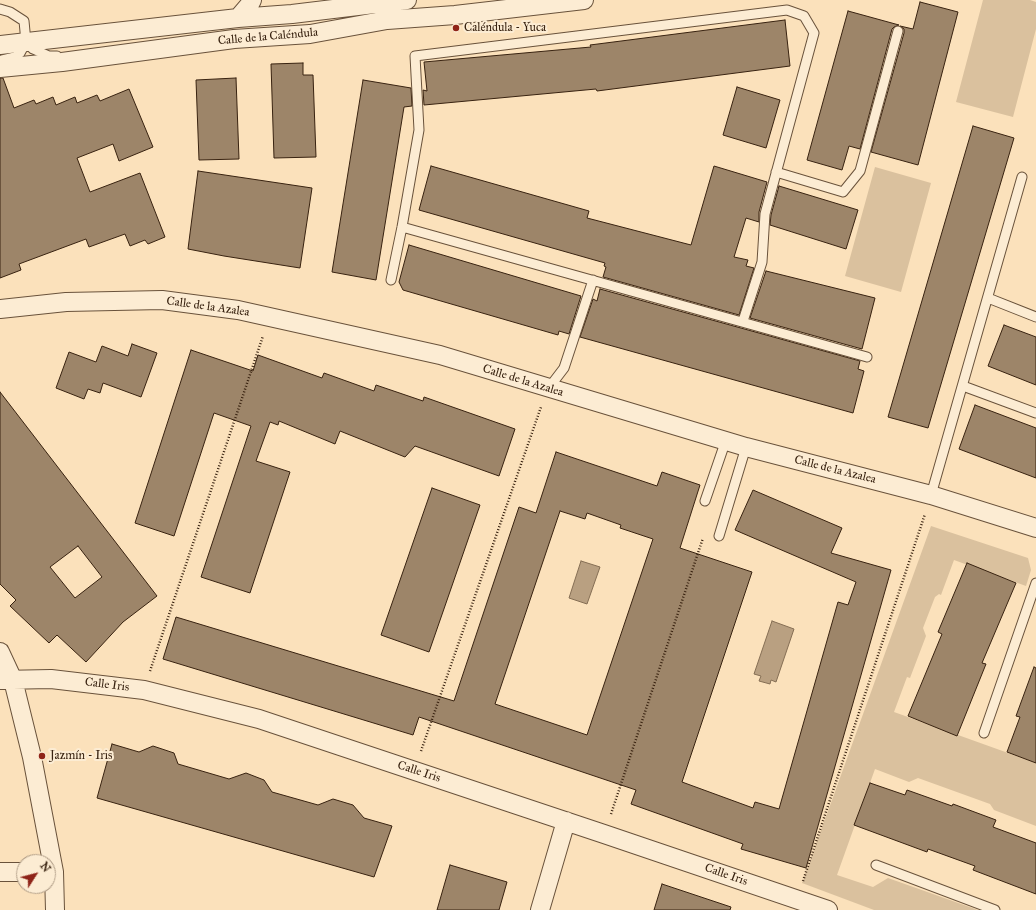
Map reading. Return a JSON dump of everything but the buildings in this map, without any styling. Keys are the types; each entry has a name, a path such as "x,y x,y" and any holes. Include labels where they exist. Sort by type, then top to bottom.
{"street":[{"path":"238,18 252,0"},
{"path":"281,0 294,7 298,21 307,24 362,24"},
{"path":"339,0 358,6"},
{"name":"Calle de la Caléndula","path":"0,45 238,18 294,7 358,6 407,0"},
{"name":"Calle de la Caléndula","path":"0,68 55,63 234,39 310,34 387,20 455,15 584,0"},
{"path":"234,39 276,26 285,21 294,7"},
{"name":"Calle de la Azalea","path":"0,309 66,302 162,300 238,310 440,355 548,389 746,447 931,495 1036,528"},
{"path":"0,652 6,680 32,757 48,854"},
{"name":"Calle Iris","path":"6,680 52,679 144,690 259,719 797,898 828,910"},
{"path":"540,910 566,821"},
{"path":"0,872 16,872"},
{"path":"53,894 55,910"}],"lane":[{"path":"0,9 10,12 24,22 26,42 20,53 15,57 0,61"},
{"path":"391,280 419,130 415,56 787,10 804,16 814,33 765,214 762,262 743,321"},
{"path":"776,172 843,192 860,171 898,31"},
{"path":"26,42 32,49 48,56 122,53"},
{"path":"931,495 1022,177"},
{"path":"402,227 743,321 867,357"},
{"path":"548,389 564,368 593,280"},
{"path":"988,298 1036,318"},
{"path":"963,386 1036,413"},
{"path":"705,501 726,440"},
{"path":"719,536 746,447"},
{"path":"984,733 1036,583"},
{"path":"876,865 995,910"}],"path":[{"path":"144,690 269,317"},
{"path":"415,771 548,389"},
{"path":"797,898 931,495"},
{"path":"604,834 705,533"}],"shaded area":[{"path":"983,0 1030,0 1036,2 1036,29 1013,117 956,102"},
{"path":"875,167 931,183 901,292 845,276"},
{"path":"931,526 1028,558 1031,570 1026,586 954,560 941,595 939,594 935,597 923,628 926,636 910,678 907,677 894,712 1036,763 1036,826 994,810 990,804 918,778 909,782 875,769 837,875 873,887 888,878 978,910 874,910 802,883"},
{"path":"581,561 600,567 587,604 569,598"},
{"path":"772,621 794,629 776,682 771,680 770,684 759,681 761,676 754,674"}],"place":[{"name":"Caléndula - Yuca","path":"456,28"},
{"name":"Jazmín - Iris","path":"42,756"}]}
